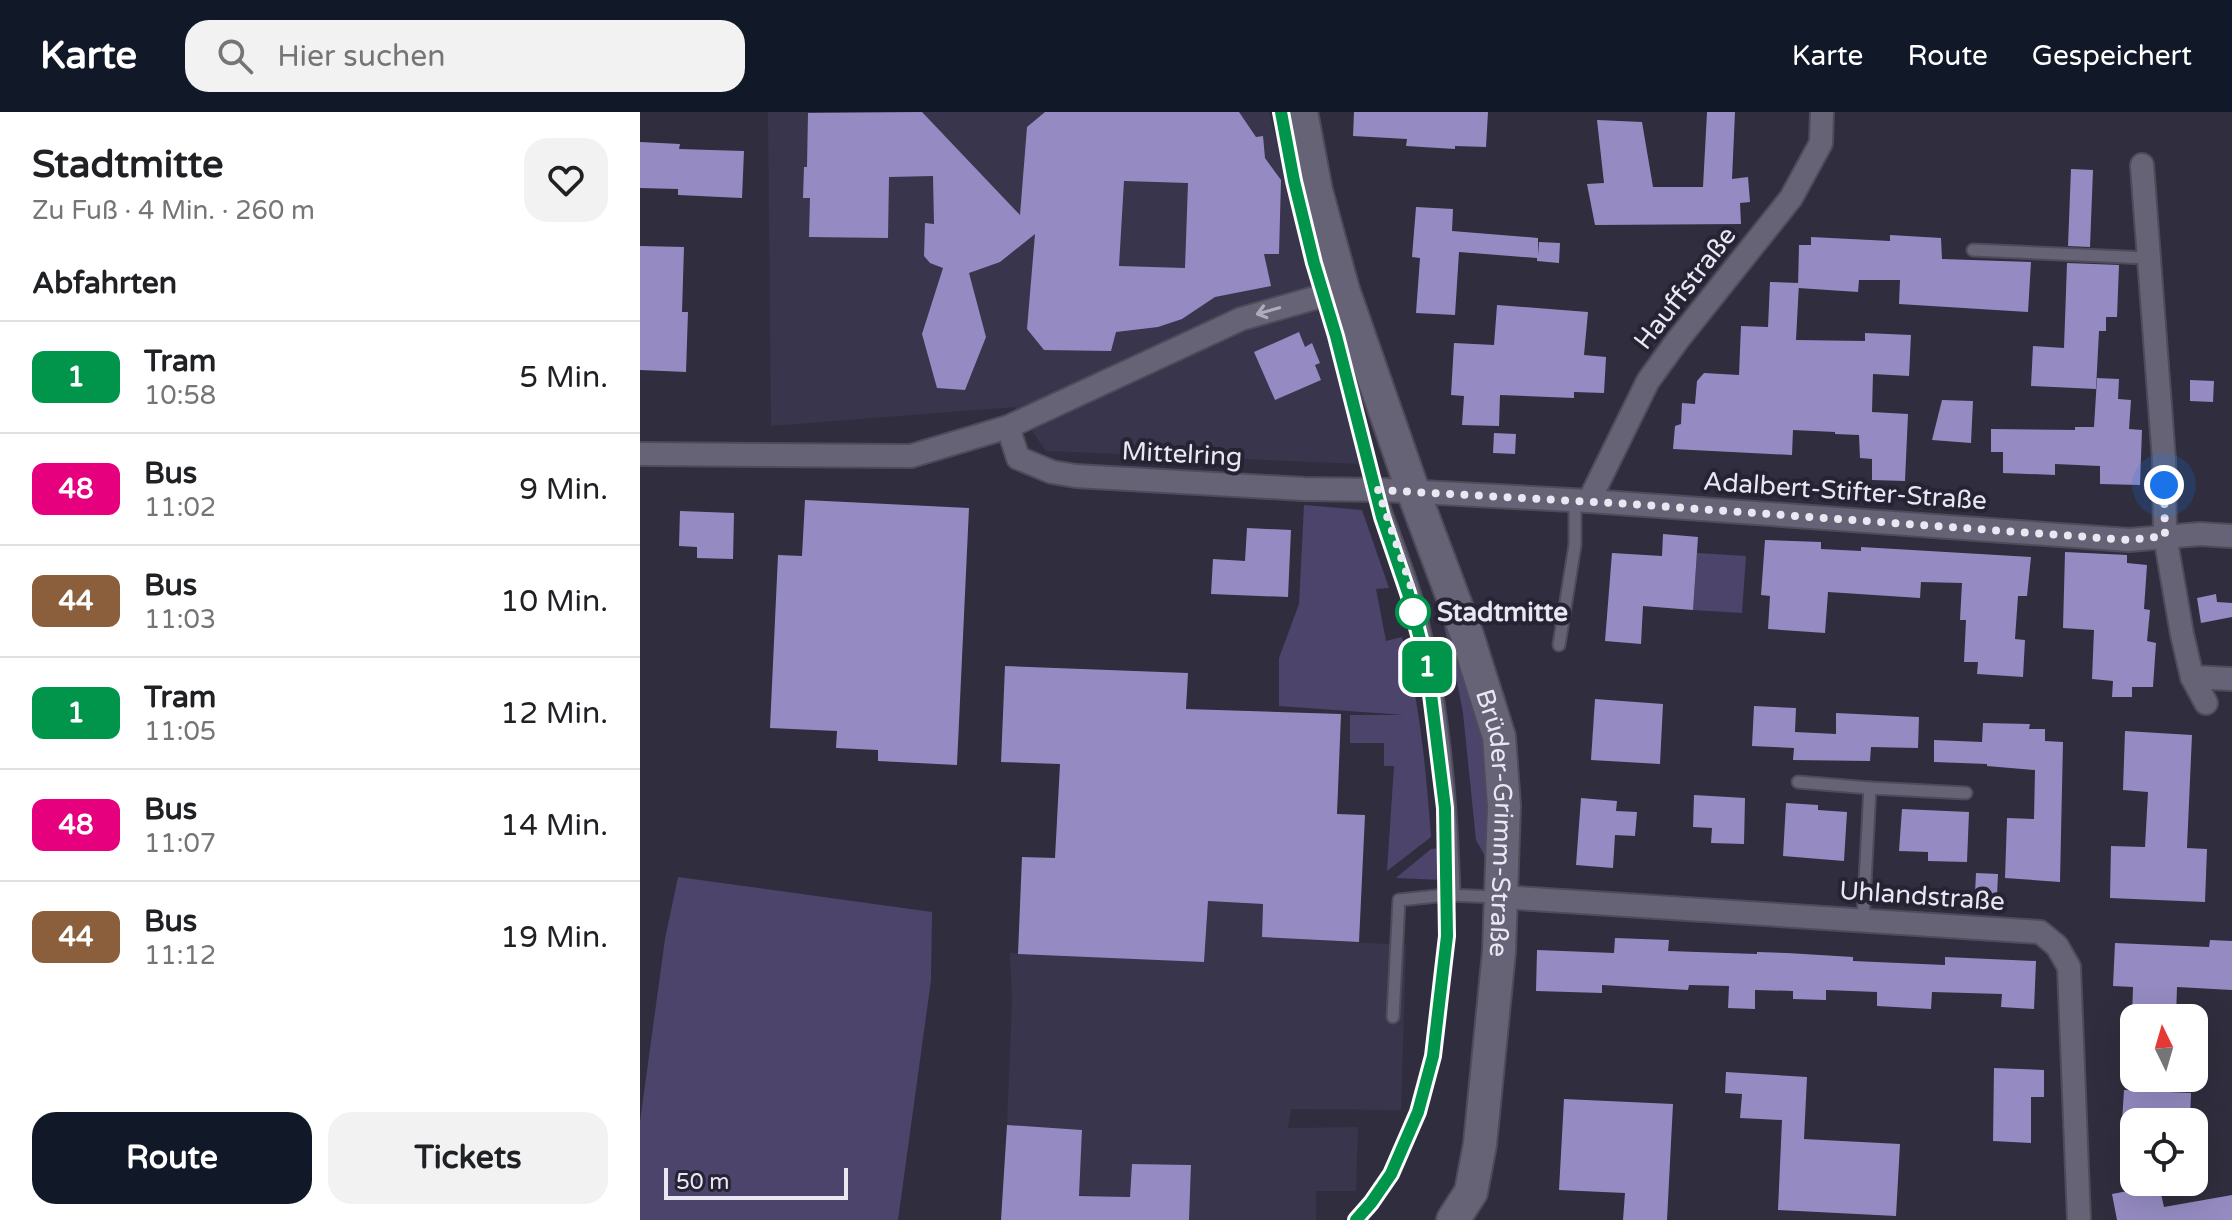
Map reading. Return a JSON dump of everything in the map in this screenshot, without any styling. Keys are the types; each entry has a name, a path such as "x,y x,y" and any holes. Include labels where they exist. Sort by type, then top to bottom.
{"street":[{"name":"Brüder-Grimm-Straße","path":"1301,112 1316,191 1343,290 1467,635 1499,737 1504,806 1499,952 1480,1144 1471,1192 1453,1220"},
{"name":"Hauffstraße","path":"1582,501 1648,381 1791,198 1821,143 1822,112"},
{"path":"2142,165 2164,460 2165,536 2192,677 2206,703"},
{"path":"640,454 911,456 1008,427 1241,319 1343,290"},
{"name":"Mittelring","path":"1008,427 1018,458 1052,472 1304,489 1378,490"},
{"name":"Adalbert-Stifter-Straße","path":"1378,490 1582,501 2129,540 2216,535"},
{"path":"2192,677 2232,679"},
{"name":"Uhlandstraße","path":"1502,897 2040,932 2057,946 2069,967 2079,1220"}],"lane":[{"path":"1973,250 2147,258"},
{"path":"1378,490 1417,604 1434,678 1450,808 1454,895"},
{"path":"1559,645 1582,501"},
{"path":"1798,782 1966,793"},
{"path":"1863,920 1870,788"},
{"path":"1393,1017 1399,900 1454,895 1502,897"}],"shaded area":[{"path":"768,112 1269,112 1360,464 1046,451 1015,407 771,426"},
{"path":"1304,505 1362,510 1389,588 1376,589 1386,641 1402,637 1408,662 1421,736 1431,837 1387,871 1394,766 1384,766 1384,743 1350,743 1350,715 1404,715 1279,706 1279,658 1299,604"},
{"path":"1697,553 1746,556 1742,613 1693,610"},
{"path":"1436,584 1490,758 1490,865 1476,840 1463,713 1433,585"},
{"path":"1441,848 1442,880 1396,878 1431,849"},
{"path":"678,877 932,912 931,980 898,1220 640,1220 640,1122 665,939"},
{"path":"1208,901 1263,904 1262,937 1406,945 1401,1110 1291,1109 1288,1128 1358,1127 1356,1191 1316,1191 1316,1220 1189,1220 1191,1165 1132,1164 1130,1197 1079,1195 1082,1130 1007,1125 1012,1002 1010,953 1204,962"}],"building":[{"path":"922,112 1020,215 1027,127 1045,112 1239,112 1256,137 1263,136 1265,158 1281,180 1279,254 1264,254 1271,286 1215,297 1182,319 1158,327 1116,332 1111,351 1044,350 1027,329 1035,234 1000,262 969,273 986,337 965,390 937,388 922,334 943,268 930,263 924,256 925,223 934,224 933,176 889,177 888,238 809,237 810,198 803,198 808,113","holes":["1124,181 1188,183 1185,268 1119,266"]},
{"path":"1354,112 1488,112 1486,147 1406,146 1407,139 1353,136"},
{"path":"1707,112 1735,112 1732,179 1748,177 1750,202 1740,203 1741,224 1595,225 1587,184 1604,183 1597,120 1642,122 1653,187 1703,187"},
{"path":"640,142 680,144 679,149 744,151 742,198 678,195 678,189 640,188"},
{"path":"2071,169 2093,170 2090,247 2068,246"},
{"path":"1416,207 1453,209 1452,231 1538,238 1538,256 1539,242 1560,243 1559,263 1537,261 1537,258 1459,252 1455,315 1416,313 1420,258 1412,257"},
{"path":"1890,235 1941,238 1942,259 2031,262 2028,312 1899,304 1900,280 1859,280 1858,292 1798,288 1799,245 1811,245 1811,237 1890,241"},
{"path":"640,246 684,247 682,312 688,312 686,372 640,370"},
{"path":"2067,263 2119,265 2117,317 2106,317 2106,331 2099,331 2096,389 2031,386 2033,346 2064,348"},
{"path":"1770,282 1799,283 1796,340 1865,341 1865,333 1911,335 1909,376 1873,374 1872,412 1908,414 1905,481 1872,480 1872,459 1860,458 1859,435 1793,430 1792,455 1673,449 1675,426 1681,424 1682,403 1695,404 1697,381 1704,373 1739,375 1741,326 1768,327"},
{"path":"1497,305 1588,312 1584,355 1606,357 1604,393 1574,392 1574,398 1500,395 1499,426 1462,425 1464,396 1451,395 1454,343 1494,345"},
{"path":"1299,332 1305,347 1312,343 1320,363 1315,365 1321,380 1275,400 1254,352"},
{"path":"2097,378 2119,379 2118,399 2131,400 2129,429 2142,430 2140,485 2100,484 2100,466 2055,464 2055,475 2003,473 2003,452 1991,452 1991,429 2075,430 2075,427 2094,427"},
{"path":"2190,380 2214,381 2213,402 2190,401"},
{"path":"1942,400 1973,401 1971,443 1932,440"},
{"path":"1494,433 1516,434 1515,454 1493,453"},
{"path":"805,500 969,508 957,765 878,761 878,750 836,748 837,731 770,728 778,555 802,556"},
{"path":"680,511 734,513 733,559 697,558 697,547 679,546"},
{"path":"1247,528 1291,530 1288,597 1211,594 1213,559 1245,561"},
{"path":"1663,534 1698,537 1693,610 1643,606 1641,644 1605,641 1612,553 1662,556"},
{"path":"1765,540 1821,542 1821,549 1861,551 1861,547 2031,557 2027,596 2018,596 2015,639 2025,640 2023,677 1977,674 1978,662 1964,662 1966,620 1960,620 1962,583 1921,582 1920,598 1828,592 1825,633 1768,629 1770,596 1761,595"},
{"path":"2065,552 2127,555 2127,563 2147,565 2144,609 2150,610 2147,641 2156,643 2153,687 2132,687 2132,697 2112,697 2113,681 2092,679 2094,630 2063,628"},
{"path":"2216,594 2217,602 2232,603 2232,617 2201,623 2197,598"},
{"path":"1005,666 1188,673 1186,709 1341,714 1337,814 1365,815 1359,942 1262,937 1263,904 1208,901 1204,962 1018,954 1022,857 1055,858 1060,764 1001,762"},
{"path":"1595,699 1663,704 1660,764 1591,760"},
{"path":"1754,706 1796,708 1795,732 1836,734 1836,713 1919,717 1918,748 1871,747 1870,761 1793,760 1794,748 1752,746"},
{"path":"1983,723 2030,724 2029,729 2045,729 2045,741 2063,742 2060,882 2005,878 2007,818 2034,819 2035,770 1934,762 1934,740 1982,742"},
{"path":"2125,731 2192,735 2187,848 2207,849 2205,902 2110,898 2111,846 2145,847 2148,792 2123,790"},
{"path":"1694,795 1745,798 1744,844 1711,843 1712,828 1693,827"},
{"path":"1581,798 1617,801 1616,811 1637,812 1635,836 1615,835 1613,868 1576,865"},
{"path":"1786,803 1818,805 1818,810 1847,812 1844,861 1783,856"},
{"path":"1902,809 1969,812 1967,862 1928,861 1928,852 1899,851"},
{"path":"1976,873 1998,874 1997,896 1975,894"},
{"path":"1615,938 1669,940 1668,951 1787,953 1853,957 1853,961 1945,965 1945,957 2036,961 2034,1009 2001,1007 2002,994 1932,992 1931,1009 1877,1006 1877,992 1826,990 1826,1000 1793,999 1793,991 1755,990 1755,1009 1728,1008 1729,986 1689,985 1688,990 1602,985 1602,993 1536,991 1537,950 1614,953"},
{"path":"2210,940 2232,941 2232,990 2177,987 2176,1004 2132,1004 2133,987 2113,986 2115,943 2209,947"},
{"path":"1994,1068 2044,1070 2044,1097 2031,1097 2031,1143 1993,1141"},
{"path":"1726,1072 1807,1077 1804,1139 1900,1144 1896,1216 1778,1210 1782,1120 1740,1118 1742,1094 1725,1093"},
{"path":"2124,1092 2191,1093 2190,1108 2123,1108"},
{"path":"1564,1099 1673,1104 1667,1220 1623,1220 1625,1193 1559,1190"},
{"path":"1007,1125 1082,1130 1079,1196 1130,1197 1132,1164 1191,1165 1189,1220 1001,1220"},
{"path":"2112,1194 2162,1196 2164,1207 2232,1195 2232,1220 2117,1220"}],"tram line":[{"path":"1281,112 1314,266 1356,414 1381,517 1424,653 1438,736 1445,807 1448,882 1446,958 1436,1033 1419,1104 1393,1167 1356,1220"},
{"name":"1","path":"1281,112 1322,295 1336,336 1382,517 1408,593 1428,670 1445,808 1447,936 1433,1056 1418,1112 1391,1174 1356,1220"}],"place":[{"name":"Stadtmitte","path":"1413,612"}],"route":[{"path":"1413,612 1417,604 1378,490 1630,504 2129,540 2165,536 2164,485"}]}
